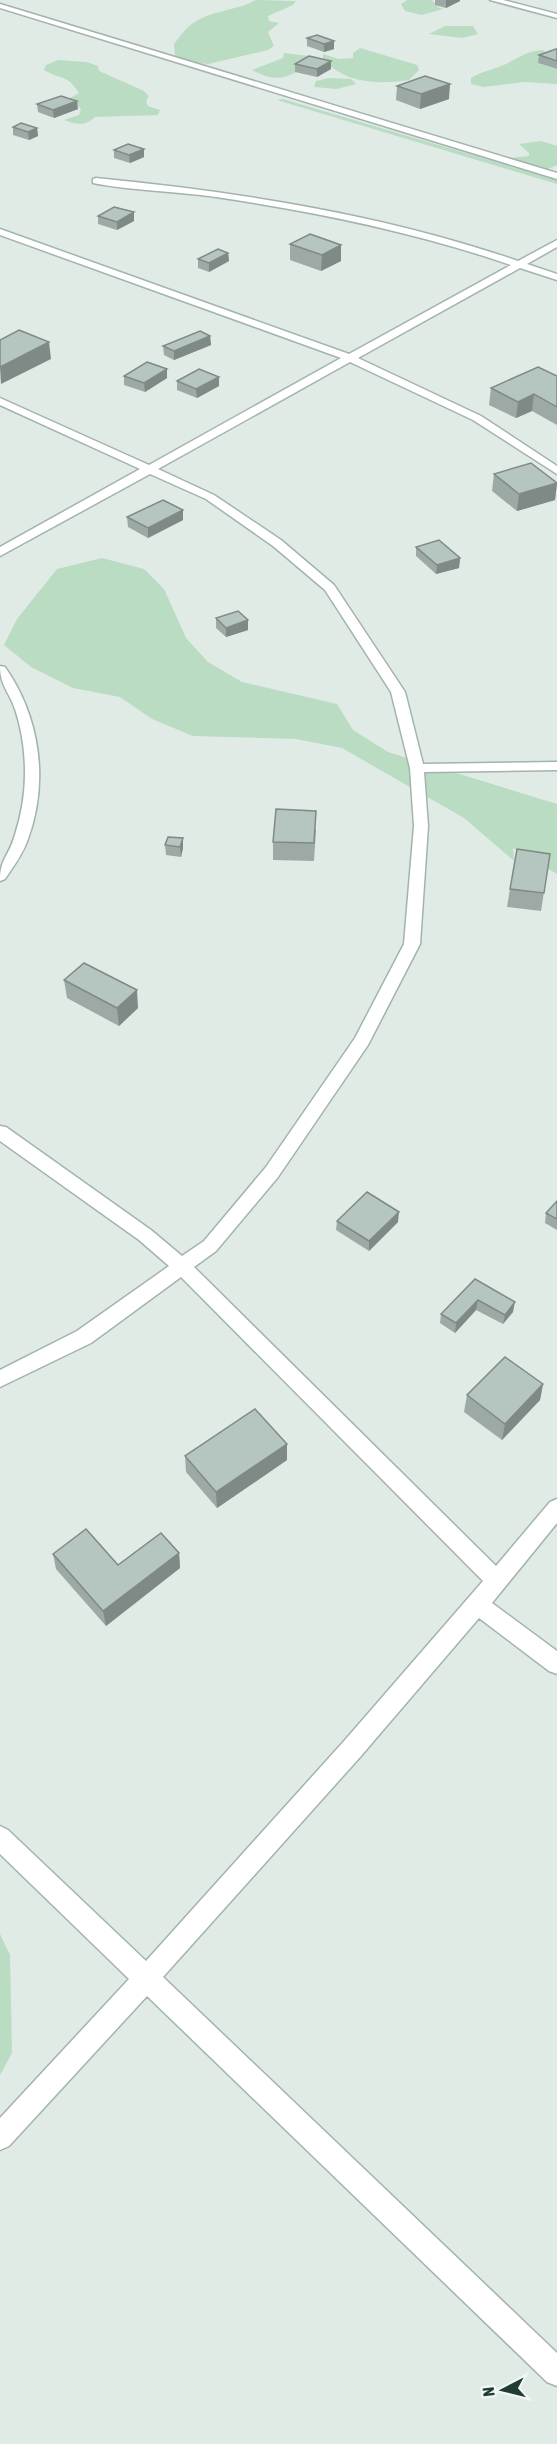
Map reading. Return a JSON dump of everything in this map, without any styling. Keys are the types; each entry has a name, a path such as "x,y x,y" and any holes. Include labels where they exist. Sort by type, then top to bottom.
{"street":[{"path":"495,0 557,16"},
{"path":"0,6 557,176"},
{"path":"255,85 268,98"},
{"path":"96,181 203,191 363,220 520,263 557,277"},
{"path":"0,232 350,358 477,418 557,471"},
{"path":"0,552 557,243"},
{"path":"0,401 210,497 277,543 330,588 398,692 417,768 421,826 412,944 362,1041 272,1172 210,1246 84,1337 0,1378"},
{"path":"0,670 24,710 31,760 31,791 21,839 0,876"},
{"path":"417,768 557,766"},
{"path":"0,1132 145,1235 182,1267 497,1581"},
{"path":"0,2137 146,1978 478,1605 557,1508"},
{"path":"478,1605 557,1664"},
{"path":"0,1838 557,2372"}],"green space":[{"path":"256,0 296,1 293,5 268,16 269,21 279,23 268,32 274,46 268,50 208,64 181,60 175,56 174,44 194,22"},
{"path":"407,0 432,0 443,9 422,15 405,11 401,4"},
{"path":"445,26 473,26 478,34 462,38 429,34"},
{"path":"360,48 417,65 419,70 409,80 374,82 351,78 331,67 323,59 323,54 339,59 353,58 353,53"},
{"path":"543,50 549,55 540,64 557,69 557,84 525,82 484,87 471,84 471,78 475,76 528,53"},
{"path":"284,53 309,56 317,60 280,78 252,70 283,58"},
{"path":"58,60 87,62 98,66 99,71 144,91 149,96 146,101 148,106 160,110 158,115 95,117 81,124 64,120 79,115 81,109 70,98 79,93 71,83 44,70 46,65"},
{"path":"329,78 351,79 356,84 337,89 314,87 316,81"},
{"path":"283,99 516,168 511,158 529,156 529,153 519,144 541,141 557,146 557,165 546,170 532,172 557,180 557,184 277,100"},
{"path":"102,558 144,569 164,589 186,638 208,662 242,682 337,704 353,730 388,752 557,804 557,874 513,848 514,861 464,818 342,748 296,739 193,736 152,719 120,697 73,688 31,667 4,645 17,619 57,569"},
{"path":"0,1934 10,1955 12,2053 0,2075"}],"building":[{"path":"317,35 334,41 324,44 307,38"},
{"path":"557,49 557,61 539,55"},
{"path":"309,56 331,61 317,69 295,64"},
{"path":"425,76 450,84 421,94 397,86"},
{"path":"61,96 77,101 53,110 37,104"},
{"path":"21,123 37,128 28,132 13,127"},
{"path":"128,144 144,149 129,155 114,150"},
{"path":"114,207 134,212 117,222 98,216"},
{"path":"310,234 341,245 322,255 290,244"},
{"path":"218,249 228,253 209,263 198,259"},
{"path":"19,330 49,342 0,367 0,340"},
{"path":"200,331 210,336 174,351 163,346"},
{"path":"147,362 167,369 144,383 124,376"},
{"path":"538,367 557,376 557,407 534,394 518,402 491,388"},
{"path":"199,369 219,377 196,389 177,381"},
{"path":"531,463 557,483 519,494 494,474"},
{"path":"163,500 183,510 148,528 127,517"},
{"path":"439,540 460,558 437,565 416,547"},
{"path":"238,611 248,620 226,628 216,618"},
{"path":"276,809 316,811 314,843 273,842"},
{"path":"168,837 183,838 180,847 165,845"},
{"path":"517,849 550,854 544,893 510,889"},
{"path":"84,963 137,990 117,1008 64,980"},
{"path":"367,1192 399,1212 369,1241 337,1221"},
{"path":"557,1201 557,1219 546,1213"},
{"path":"475,1279 515,1302 505,1315 478,1300 456,1323 441,1314"},
{"path":"505,1357 543,1384 505,1424 467,1395"},
{"path":"255,1409 287,1444 216,1492 185,1456"},
{"path":"86,1529 118,1565 161,1533 179,1553 103,1611 53,1554"}]}
